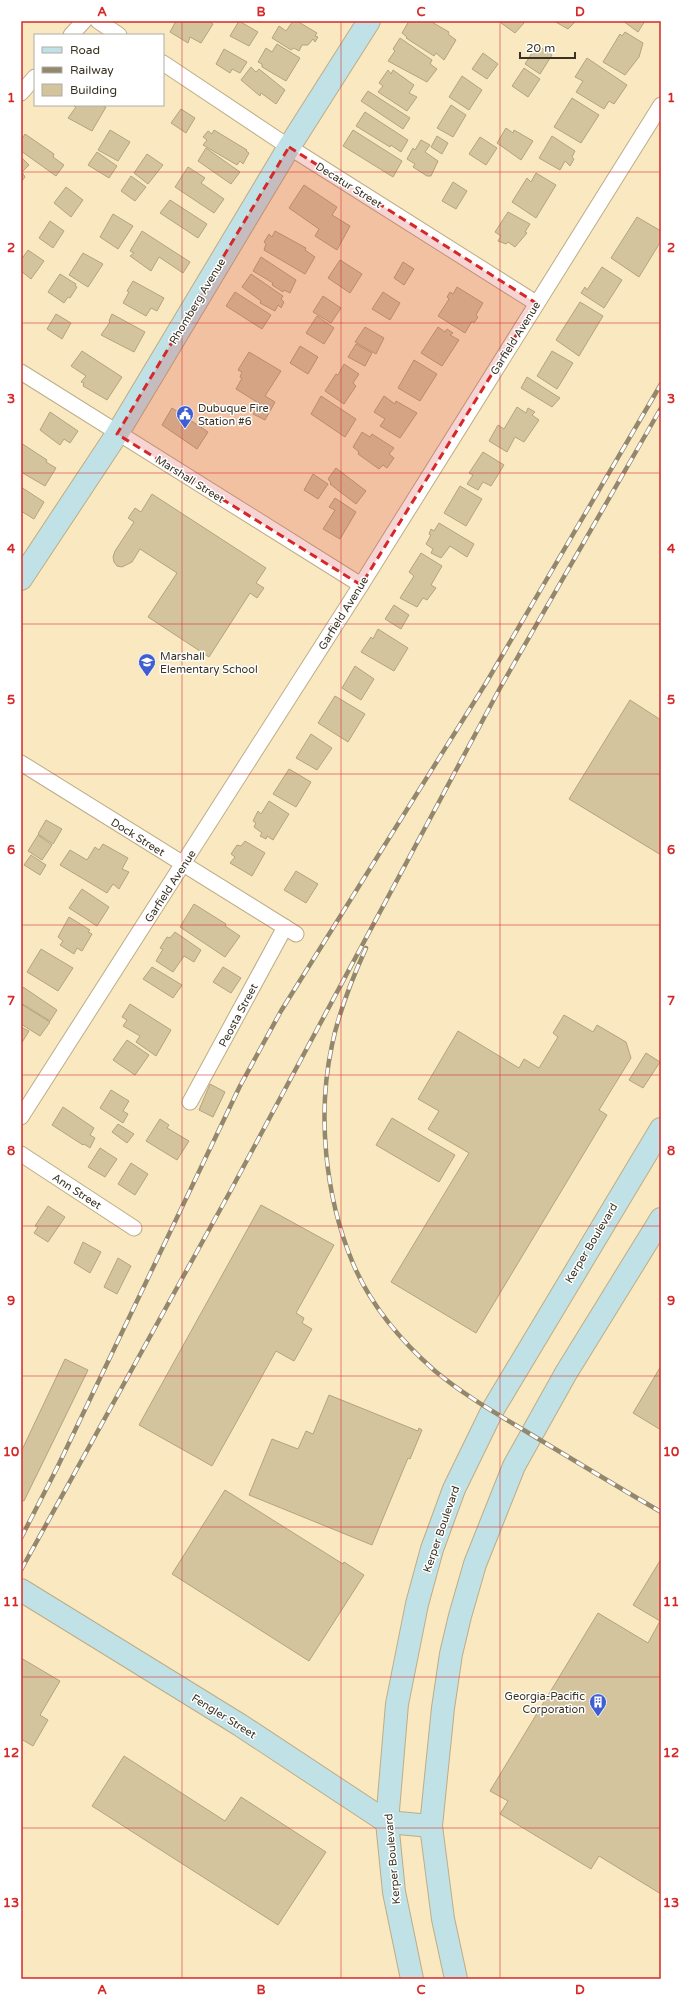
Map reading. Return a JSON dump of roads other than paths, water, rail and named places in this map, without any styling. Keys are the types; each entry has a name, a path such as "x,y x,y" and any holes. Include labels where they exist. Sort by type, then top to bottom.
{"street":[{"path":"73,34 84,21"},
{"path":"98,21 118,34"},
{"name":"Rhomberg Avenue","path":"21,578 117,434 289,147 369,21"},
{"name":"Decatur Street","path":"164,64 289,147 536,303"},
{"path":"21,93 34,78"},
{"name":"Garfield Avenue","path":"21,1118 361,585 661,105"},
{"name":"Marshall Street","path":"21,372 117,434 361,585"},
{"name":"Dock Street","path":"21,763 291,931"},
{"name":"Peosta Street","path":"190,1102 291,931"},
{"name":"Kerper Boulevard","path":"412,1979 394,1892 386,1822 393,1741 402,1674 417,1604 432,1549 454,1489 500,1398 661,1129"},
{"name":"Ann Street","path":"21,1154 134,1228"},
{"path":"456,1979 443,1919 431,1826 443,1708 451,1654 460,1616 475,1564 514,1466 566,1374 661,1219"},
{"name":"Fengler Street","path":"21,1590 240,1725 386,1822 431,1826"}],"railway":[{"path":"21,1538 57,1468 240,1086 281,1011 486,683 661,384"},
{"path":"21,1570 231,1190 500,688 661,408"},
{"path":"366,948 346,995 338,1020 327,1071 325,1099 326,1154 335,1209 343,1236 359,1277 367,1292 398,1334 422,1359 446,1380 495,1413 661,1512"}],"place":[{"name":"Dubuque Fire Station #6","path":"185,429"},
{"name":"Marshall Elementary School","path":"147,677"},
{"name":"Georgia-Pacific Corporation","path":"598,1717"}]}
